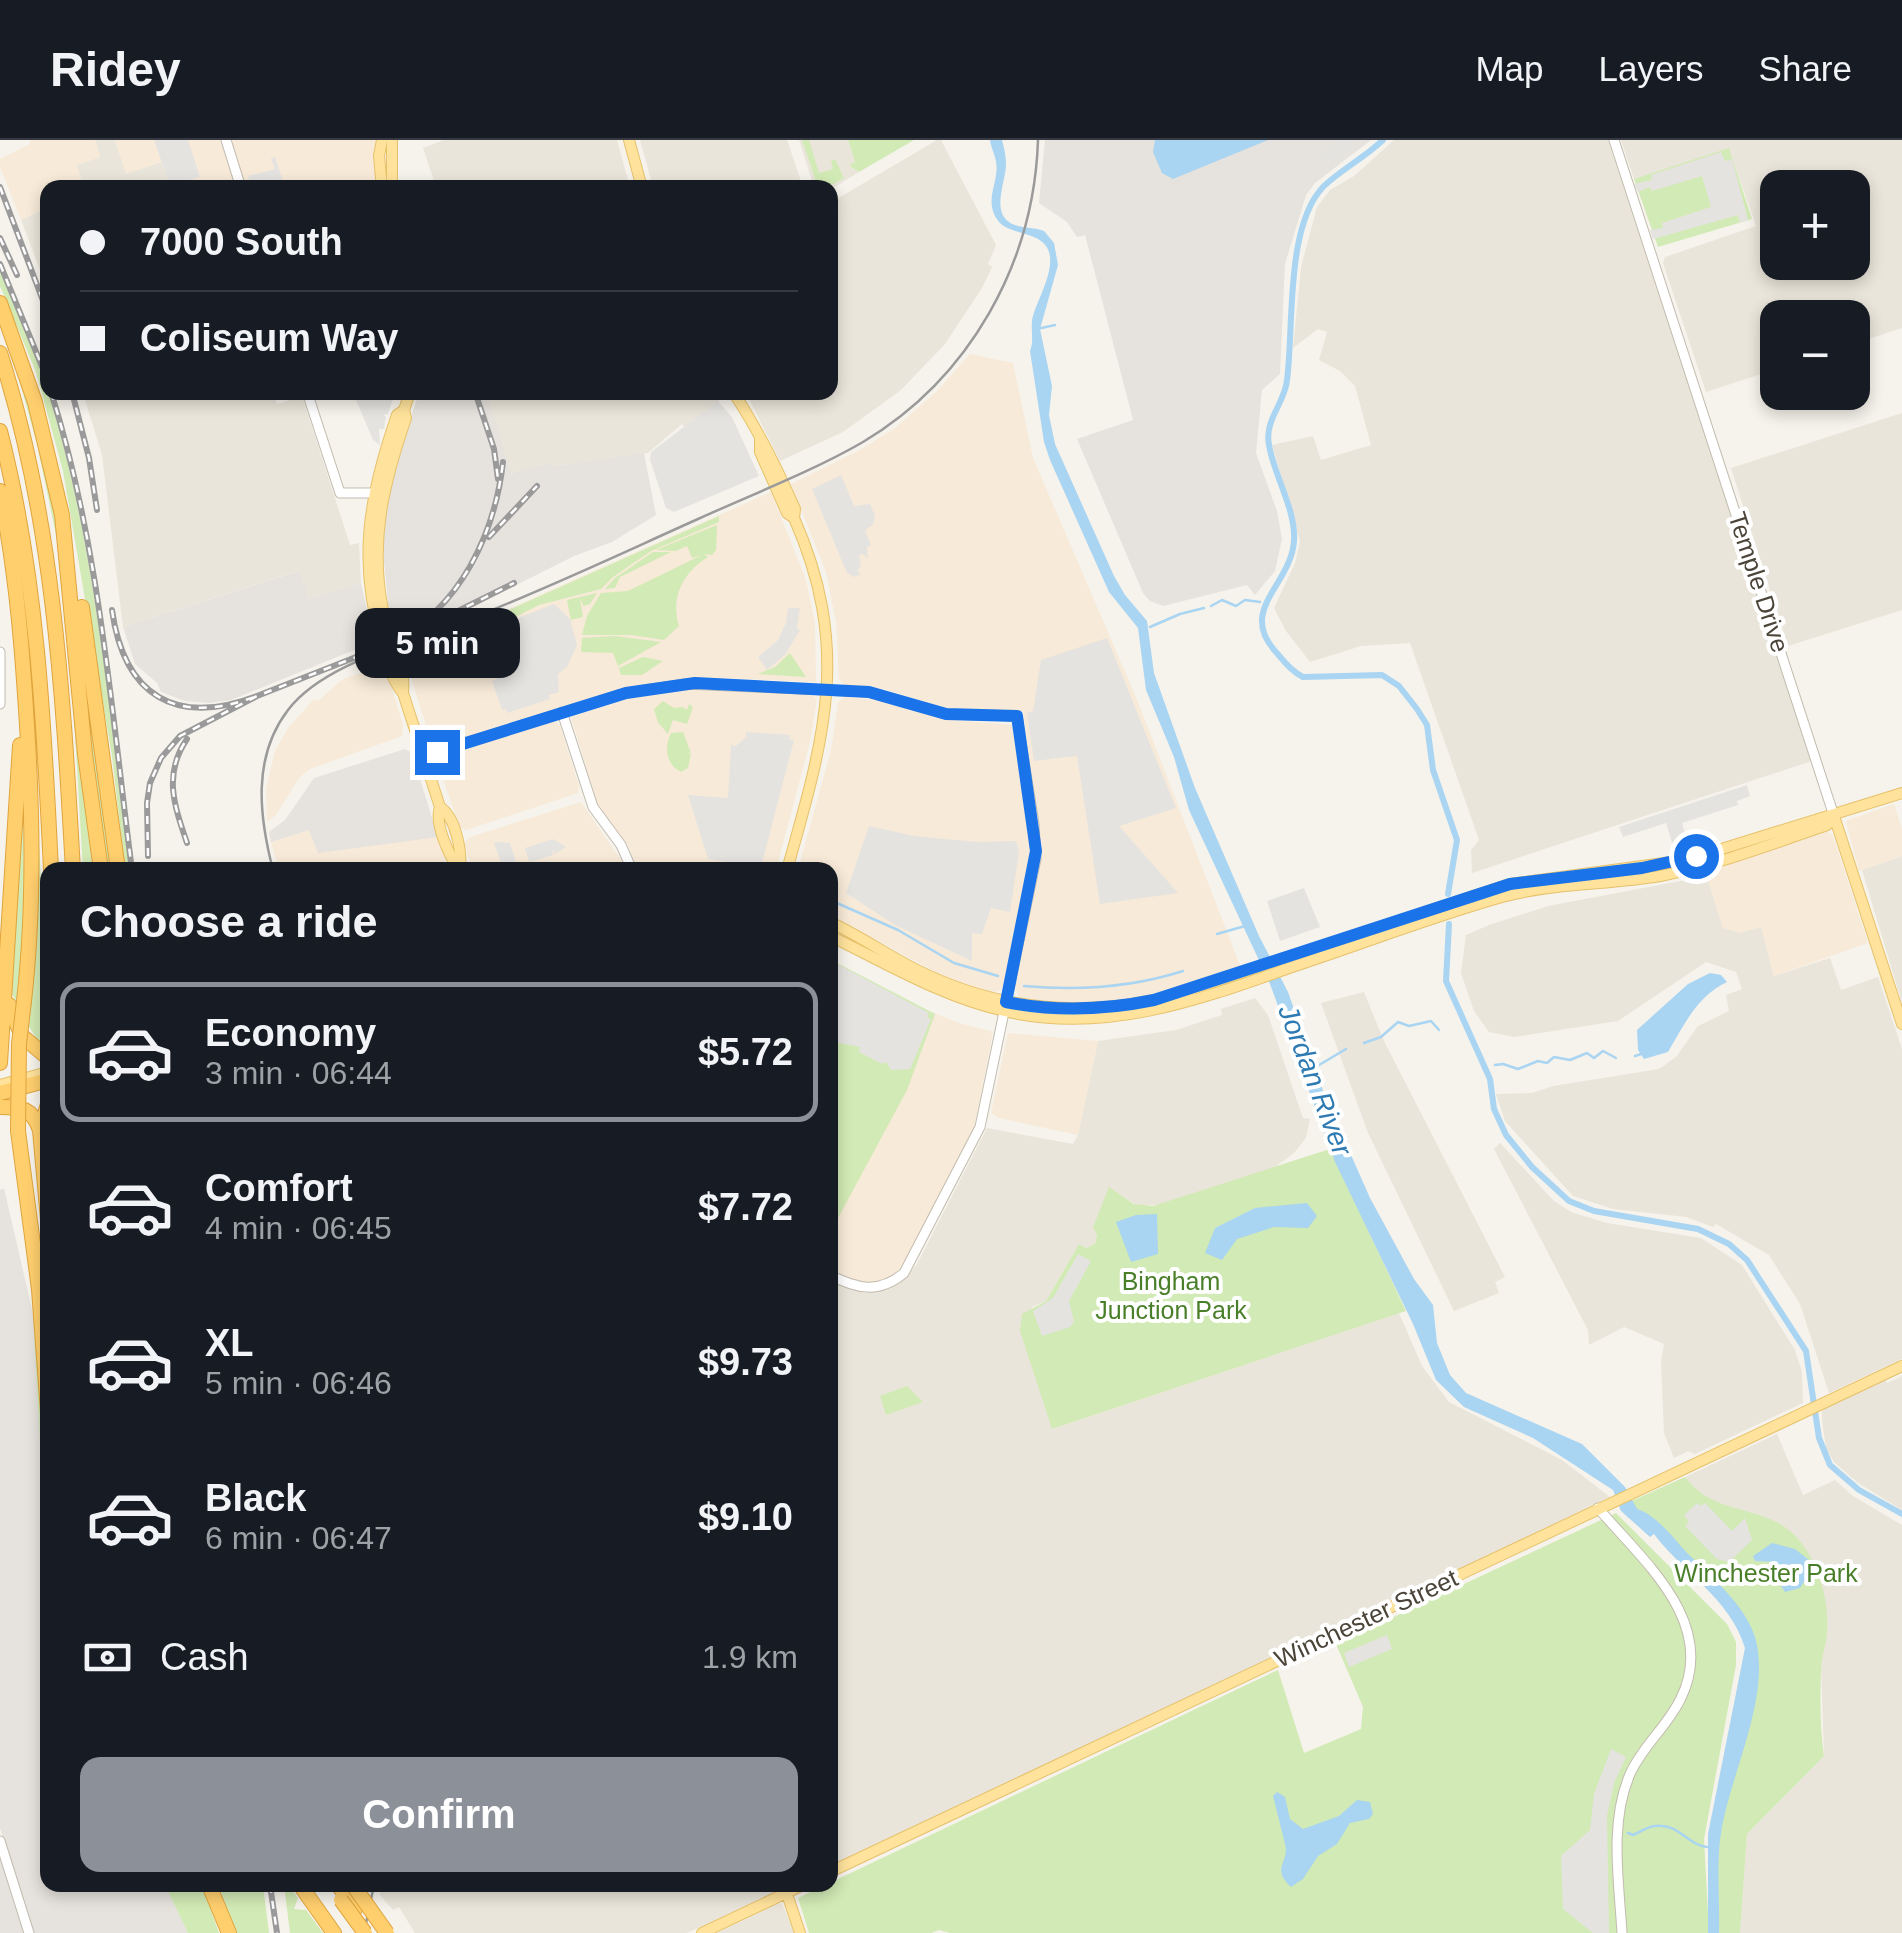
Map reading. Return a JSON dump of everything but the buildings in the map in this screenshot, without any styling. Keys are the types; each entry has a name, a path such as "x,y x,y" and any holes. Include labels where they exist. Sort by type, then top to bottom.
{"highway":[{"path":"0,303 28,378 68,520 117,862"},
{"path":"0,352 34,481 56,618 72,862"},
{"path":"0,431 25,547 38,642 52,862"},
{"path":"47,446 67,547 99,862"},
{"path":"0,491 22,640 33,868 32,937 19,1044 18,1132 40,1303"},
{"path":"0,1064 20,748 22,640"},
{"path":"6,979 9,1009 16,1026 40,1052"},
{"path":"0,1100 40,1080"},
{"path":"0,1100 32,1113 40,1130"},
{"path":"212,1892 227,1933"},
{"path":"305,1892 331,1929"},
{"path":"338,1892 372,1930"},
{"path":"356,1892 372,1930"}],"main road":[{"path":"382,140 382,180"},
{"path":"392,140 392,180"},
{"path":"629,140 640,180"},
{"path":"407,400 404,410 396,416 367,552 371,597 395,684 404,692 440,806 447,812 456,837 461,862"},
{"path":"738,400 760,439 760,452 787,513 794,518 820,594 828,643 828,690 820,745 789,862"},
{"path":"838,940 910,978 966,1000 1064,1019 1119,1016 1166,1008 1250,976 1505,896 1638,879 1702,866 1827,825 1834,816 1902,794"},
{"name":"Temple Drive","path":"1834,816 1902,1024"},
{"path":"838,926 918,971 1006,1006"},
{"path":"0,1085 40,1079"},
{"name":"Winchester Street","path":"838,1868 1902,1366"},
{"path":"702,1933 779,1892"},
{"path":"786,1892 800,1933"}],"street":[{"path":"226,140 238,180"},
{"name":"Temple Drive","path":"1614,140 1834,816"},
{"path":"311,400 340,494 378,493"},
{"path":"0,652 0,704"},
{"path":"423,756 626,693 671,685 729,684 883,694 946,714 1017,716 1036,851 980,1127 910,1264 896,1280 872,1288 838,1278"},
{"path":"562,712 593,807 628,862"},
{"path":"1598,1508 1667,1589 1681,1610 1691,1642 1691,1666 1681,1700 1637,1760 1623,1795 1618,1838 1622,1933"},
{"path":"0,1841 29,1933"}],"shaded area":[{"path":"30,140 95,140 100,157 77,165 82,180 40,180 40,210 21,220 0,159 30,144"},
{"path":"95,140 115,140 126,173 162,162 168,180 81,180 76,165 100,157"},
{"path":"115,140 220,140 233,180 167,180 161,162 126,174"},
{"path":"154,140 188,140 200,177 168,180"},
{"path":"232,140 377,140 376,180 243,180"},
{"path":"444,140 617,140 628,180 434,180 423,148"},
{"path":"640,140 787,140 801,180 651,180"},
{"path":"799,140 848,140 855,162 851,167 859,172 838,185 838,180 812,180"},
{"path":"941,140 996,245 988,264 992,267 945,344 901,390 843,432 780,461 750,400 838,400 838,198"},
{"path":"1045,140 1371,140 1315,183 1306,195 1285,264 1280,374 1262,390 1256,453 1277,511 1282,539 1275,571 1255,595 1247,585 1163,606 1143,593 1077,439 1133,420 1085,235 1077,237 1067,222 1039,203"},
{"path":"1340,140 1349,140 1355,147 1328,167 1320,154"},
{"path":"1394,140 1608,140 1812,761 1472,873 1471,850 1479,840 1410,643 1361,646 1310,662 1286,631 1274,608 1295,563 1300,542 1272,445 1313,436 1321,460 1371,445 1355,386 1340,371 1319,360 1327,332 1318,329 1293,348 1301,267 1317,207 1330,190 1354,176"},
{"path":"1621,140 1902,140 1902,328 1870,338 1870,300 1760,300 1760,375 1706,392 1663,263 1665,257 1756,226 1729,149 1634,179"},
{"path":"1721,152 1725,161 1732,159 1748,220 1740,223 1738,215 1653,239 1650,230 1663,228 1662,223 1711,207 1702,176 1652,191 1649,187 1638,192 1634,184"},
{"path":"275,157 283,180 249,180 248,176 275,169 271,158"},
{"path":"40,210 40,270 21,220"},
{"path":"970,354 1013,363 1033,458 1138,702 1241,968 1169,992 1109,1002 1059,1003 1019,997 1015,987 1042,849 1023,711 945,708 884,689 844,685 839,679 836,622 826,572 791,484 895,428 937,391"},
{"path":"85,400 276,400 277,404 303,400 350,545 359,543 361,583 309,599 298,571 123,627 102,455"},
{"path":"356,400 392,400 388,414 383,415 384,429 379,429 380,445 373,440"},
{"path":"417,400 489,400 511,473 552,463 554,466 644,453 656,515 612,542 574,556 465,611 396,636 389,613 382,541 392,475"},
{"path":"489,400 719,400 648,453 510,473"},
{"path":"718,401 732,417 759,476 674,512 666,508 650,460 651,452"},
{"path":"1902,413 1902,610 1788,646 1731,468"},
{"path":"841,475 854,506 870,504 875,515 873,525 865,530 871,545 867,547 868,559 859,555 861,567 857,570 861,574 854,577 847,573 812,489"},
{"path":"771,492 806,580 815,622 816,682 724,678 641,685 467,737 437,743 430,738 403,652"},
{"path":"299,571 309,599 361,583 374,642 231,700 210,703 185,701 161,692 157,683 135,664 123,627"},
{"path":"554,604 570,619 577,645 567,667 558,674 559,692 549,695 550,699 507,713 502,710 492,681 496,679 480,644 513,620"},
{"path":"788,608 800,608 800,630 785,655 767,670 758,657 778,640"},
{"path":"1107,638 1176,808 1119,826 1178,893 1100,904 1077,756 1034,761 1027,713 1033,711 1041,660"},
{"path":"385,665 403,725 402,736 310,769 267,822 266,789 275,751 288,728 314,699 318,701 343,679"},
{"path":"702,688 810,693 817,699 810,742 778,862 634,862 628,845 597,803 571,717 644,694"},
{"path":"846,697 885,701 941,719 1012,725 1031,853 1000,991 990,992 943,976 838,919 838,862 800,862 831,750 838,702"},
{"path":"555,721 560,726 578,793 466,830 460,827 438,766 441,756"},
{"path":"746,732 790,735 789,739 794,740 762,862 708,859 688,795 728,798 731,745 736,746"},
{"path":"405,749 412,753 438,837 318,853 309,830 271,842 269,832 285,820 314,778"},
{"path":"1747,785 1750,796 1737,801 1738,805 1682,823 1687,841 1673,846 1666,823 1623,837 1619,827"},
{"path":"581,802 622,862 470,862 464,843 470,837"},
{"path":"1894,804 1902,829 1902,856 1859,871 1846,821"},
{"path":"869,826 914,836 1016,841 1019,852 1010,912 991,908 982,934 972,933 972,961 895,925 846,893"},
{"path":"309,830 438,837 446,862 277,862 271,842"},
{"path":"1827,831 1833,836 1868,943 1774,976 1761,927 1740,933 1723,928 1705,871"},
{"path":"553,839 566,847 529,862 525,848"},
{"path":"494,843 510,843 516,862 501,862"},
{"path":"1902,856 1902,1003 1862,870"},
{"path":"1707,876 1723,928 1761,926 1774,976 1830,958 1841,990 1878,977 1902,1049 1902,1359 1829,1393 1800,1304 1769,1255 1716,1224 1713,1227 1686,1217 1613,1209 1573,1196 1505,1121 1496,1094 1532,1093 1659,1069 1676,1057 1698,1026 1729,1011 1726,995 1742,989 1736,972 1706,962 1618,1021 1514,1037 1489,1032 1474,1011 1461,973 1466,935 1489,925 1548,906"},
{"path":"1304,888 1320,927 1280,941 1267,901"},
{"path":"838,963 909,1003 993,1032 974,1129 906,1263 890,1278 875,1283 856,1282 838,1274"},
{"path":"838,965 929,1013 927,1017 931,1019 910,1069 891,1070 886,1062 882,1064 859,1052 860,1047 838,1043"},
{"path":"1364,992 1384,1041 1505,1277 1495,1282 1499,1293 1454,1311 1368,1133 1321,1003"},
{"path":"1255,998 1268,1015 1303,1118 1310,1119 1306,1138 1272,1169 1160,1205 1137,1205 1109,1188 1094,1227 1095,1244 1086,1248 1079,1244 1046,1301 1032,1307 1053,1429 1399,1313 1422,1366 1449,1402 1562,1460 1610,1497 838,1863 838,1284 865,1293 889,1289 904,1280 917,1264 987,1128 1073,1144 1098,1041 1176,1030 1222,1015 1221,1009"},
{"path":"1008,1033 1098,1041 1078,1135 991,1113"},
{"path":"1500,1143 1554,1201 1571,1212 1607,1223 1701,1238 1742,1265 1795,1350 1802,1372 1803,1403 1695,1454 1688,1451 1674,1458 1664,1433 1664,1344 1624,1327 1589,1345 1588,1330 1494,1149"},
{"path":"4,1188 33,1314 40,1426 40,1892 168,1892 188,1933 33,1933 0,1828 0,1190"},
{"path":"1078,1254 1091,1261 1069,1301 1074,1322 1042,1336 1033,1311 1053,1298"},
{"path":"1902,1376 1902,1510 1858,1483 1834,1462 1826,1448 1822,1410"},
{"path":"1777,1434 1803,1495 1835,1480 1853,1496 1902,1525 1902,1933 1740,1933 1747,1834 1824,1756 1821,1665 1827,1633 1778,1523 1712,1501 1695,1490 1685,1477"},
{"path":"1697,1503 1705,1503 1732,1531 1745,1518 1752,1540 1729,1562 1717,1559 1685,1526 1689,1522 1684,1515"},
{"path":"1387,1635 1392,1649 1349,1667 1344,1653"},
{"path":"1611,1749 1626,1757 1614,1783 1607,1816 1609,1933 1593,1933 1563,1909 1561,1856 1590,1830 1594,1794"},
{"path":"0,1854 25,1933 0,1933"},
{"path":"776,1892 687,1933 415,1933 399,1907 393,1910 380,1895"},
{"path":"782,1903 794,1933 717,1933 778,1904"}],"green space":[{"path":"802,140 809,140 819,173 833,169 831,161 835,159 844,178 816,180"},
{"path":"848,140 914,140 859,172 851,167 855,162"},
{"path":"1729,148 1752,219 1658,247 1634,179"},
{"path":"0,269 30,340 40,370 40,387 36,372 0,286"},
{"path":"0,311 34,407 58,513 70,594 78,734 94,862 83,862 69,632 57,539 37,444"},
{"path":"44,400 50,400 54,413 89,564 129,862 124,862 112,756 63,471"},
{"path":"719,516 719,522 651,551 601,589 539,605 490,630 483,641 419,662 415,648"},
{"path":"717,525 716,550 712,555 704,554 708,557 685,578 676,606 679,626 664,640 582,635 587,616 601,593 628,591 702,555 692,558 687,546 676,551 656,550"},
{"path":"653,552 671,552 620,577 615,588 605,589 615,578"},
{"path":"597,593 590,604 584,606 580,599 583,617 571,620 567,600"},
{"path":"615,636 661,642 618,666 613,653 581,652 582,638"},
{"path":"83,642 113,862 107,862"},
{"path":"790,653 806,677 758,674 775,667"},
{"path":"643,657 663,661 642,675 621,675 619,668"},
{"path":"663,701 674,708 687,710 689,704 693,707 687,724 673,720 668,734 654,709"},
{"path":"32,707 40,862 40,1044 27,1023 39,868"},
{"path":"683,732 691,753 687,753 691,754 688,768 681,772 672,765 667,750 671,733"},
{"path":"22,764 25,934 17,1003 12,994"},
{"path":"838,964 935,1014 907,1090 838,1218"},
{"name":"Bingham Junction Park","path":"1330,1149 1406,1311 1052,1429 1020,1331 1022,1314 1046,1301 1079,1244 1086,1248 1095,1244 1093,1227 1109,1187 1134,1204 1153,1206"},
{"path":"33,1314 40,1389 40,1441"},
{"path":"907,1386 923,1402 886,1415 880,1396"},
{"name":"Winchester Park","path":"1685,1477 1706,1496 1767,1518 1792,1533 1811,1557 1826,1602 1827,1633 1820,1693 1824,1756 1747,1834 1740,1933 1718,1933 1717,1842 1752,1651 1734,1609 1627,1503"},
{"path":"1616,1513 1727,1624 1736,1642 1736,1665 1704,1839 1709,1933 809,1933 798,1898 811,1892 838,1892 838,1879 1278,1670 1304,1753 1361,1729 1363,1707 1336,1644"},
{"path":"168,1892 204,1892 219,1933 188,1933"},
{"path":"221,1892 264,1892 269,1933 237,1933"},
{"path":"285,1892 293,1892 298,1898 294,1909 306,1910 323,1933 290,1933"}],"water":[{"name":"Jordan River","path":"990,140 1002,140 1005,152 1000,205 1005,219 1044,231 1054,243 1058,265 1040,329 1052,386 1049,415 1055,444 1114,576 1147,621 1154,673 1195,788 1259,936 1288,992 1325,1096 1370,1198 1414,1279 1433,1305 1437,1343 1450,1375 1466,1393 1582,1444 1625,1487 1637,1509 1658,1522 1727,1592 1755,1637 1759,1660 1754,1709 1721,1833 1719,1933 1708,1933 1708,1834 1745,1648 1738,1630 1717,1600 1654,1534 1650,1537 1621,1511 1613,1490 1533,1438 1464,1407 1436,1380 1335,1162 1270,984 1189,810 1174,757 1146,690 1138,628 1109,592 1050,460 1030,351 1032,321 1047,280 1050,258 1041,241 1003,226 994,214 997,169"},
{"path":"1155,140 1268,140 1173,179 1162,173 1153,152"},
{"path":"1710,973 1721,975 1727,982 1699,1003 1668,1052 1644,1059 1638,1050 1637,1030 1688,984"},
{"path":"1307,1203 1317,1216 1308,1228 1274,1227 1237,1239 1222,1260 1205,1253 1215,1228 1255,1208"},
{"path":"1157,1214 1158,1254 1131,1262 1116,1222 1136,1215"},
{"path":"1772,1543 1795,1549 1810,1561 1800,1588 1785,1592 1781,1586 1784,1567 1775,1562 1755,1561 1753,1556"},
{"path":"1277,1792 1285,1797 1290,1819 1303,1829 1339,1816 1357,1800 1370,1802 1373,1814 1369,1819 1350,1823 1337,1844 1318,1856 1303,1879 1291,1887 1281,1870 1286,1850 1273,1796"}],"waterway":[{"path":"1383,140 1323,187 1302,227 1293,279 1287,380 1268,436 1292,517 1294,541 1291,557 1264,609 1262,622 1275,651 1303,677 1382,675 1399,686 1417,709 1427,725 1433,770 1457,840 1448,894"},
{"path":"1037,329 1055,325"},
{"path":"1211,606 1222,600 1236,606 1245,600 1260,602"},
{"path":"1150,627 1204,608"},
{"path":"838,904 898,930 954,963 998,976"},
{"path":"1449,924 1446,981 1490,1079 1494,1109 1506,1135 1532,1167 1569,1201 1594,1211 1698,1229 1729,1244 1747,1260 1806,1351 1819,1438 1830,1465 1859,1490 1902,1514"},
{"path":"1217,934 1245,926"},
{"path":"1024,986 1104,987 1183,971"},
{"path":"1364,1043 1381,1037 1398,1022 1409,1026 1431,1021 1439,1030"},
{"name":"Jordan River","path":"1314,1068 1346,1049"},
{"path":"1495,1065 1518,1069 1538,1061 1547,1063 1554,1057 1570,1060 1587,1053 1594,1058 1603,1051 1616,1058"},
{"path":"1635,1056 1641,1054"},
{"path":"1628,1833 1663,1826 1707,1847"}],"tram line":[{"path":"271,862 262,808 268,747 288,710 323,680 368,657 522,598 802,473 863,442 901,416 935,385 964,351 1009,273 1034,186 1038,140"},
{"path":"364,1933 373,1892"}],"railway":[{"path":"0,187 40,293"},
{"path":"0,238 17,275"},
{"path":"0,264 40,362"},
{"path":"53,400 93,569 131,862"},
{"path":"74,400 97,510"},
{"path":"478,400 494,449 498,479"},
{"path":"393,641 437,610 470,566 492,515 503,462"},
{"path":"489,537 537,486"},
{"path":"438,621 514,583"},
{"path":"112,610 128,664 159,697 202,708 257,696"},
{"path":"148,856 150,783 161,758 180,736 257,696 407,637"},
{"path":"187,739 175,765 173,790 187,843"},
{"path":"271,1892 277,1933"}],"route":[{"path":"437,752 626,693 695,683 869,692 946,714 1017,716 1036,851 1006,1002 1057,1009 1109,1008 1154,1000 1510,884 1642,868 1696,856"}]}
